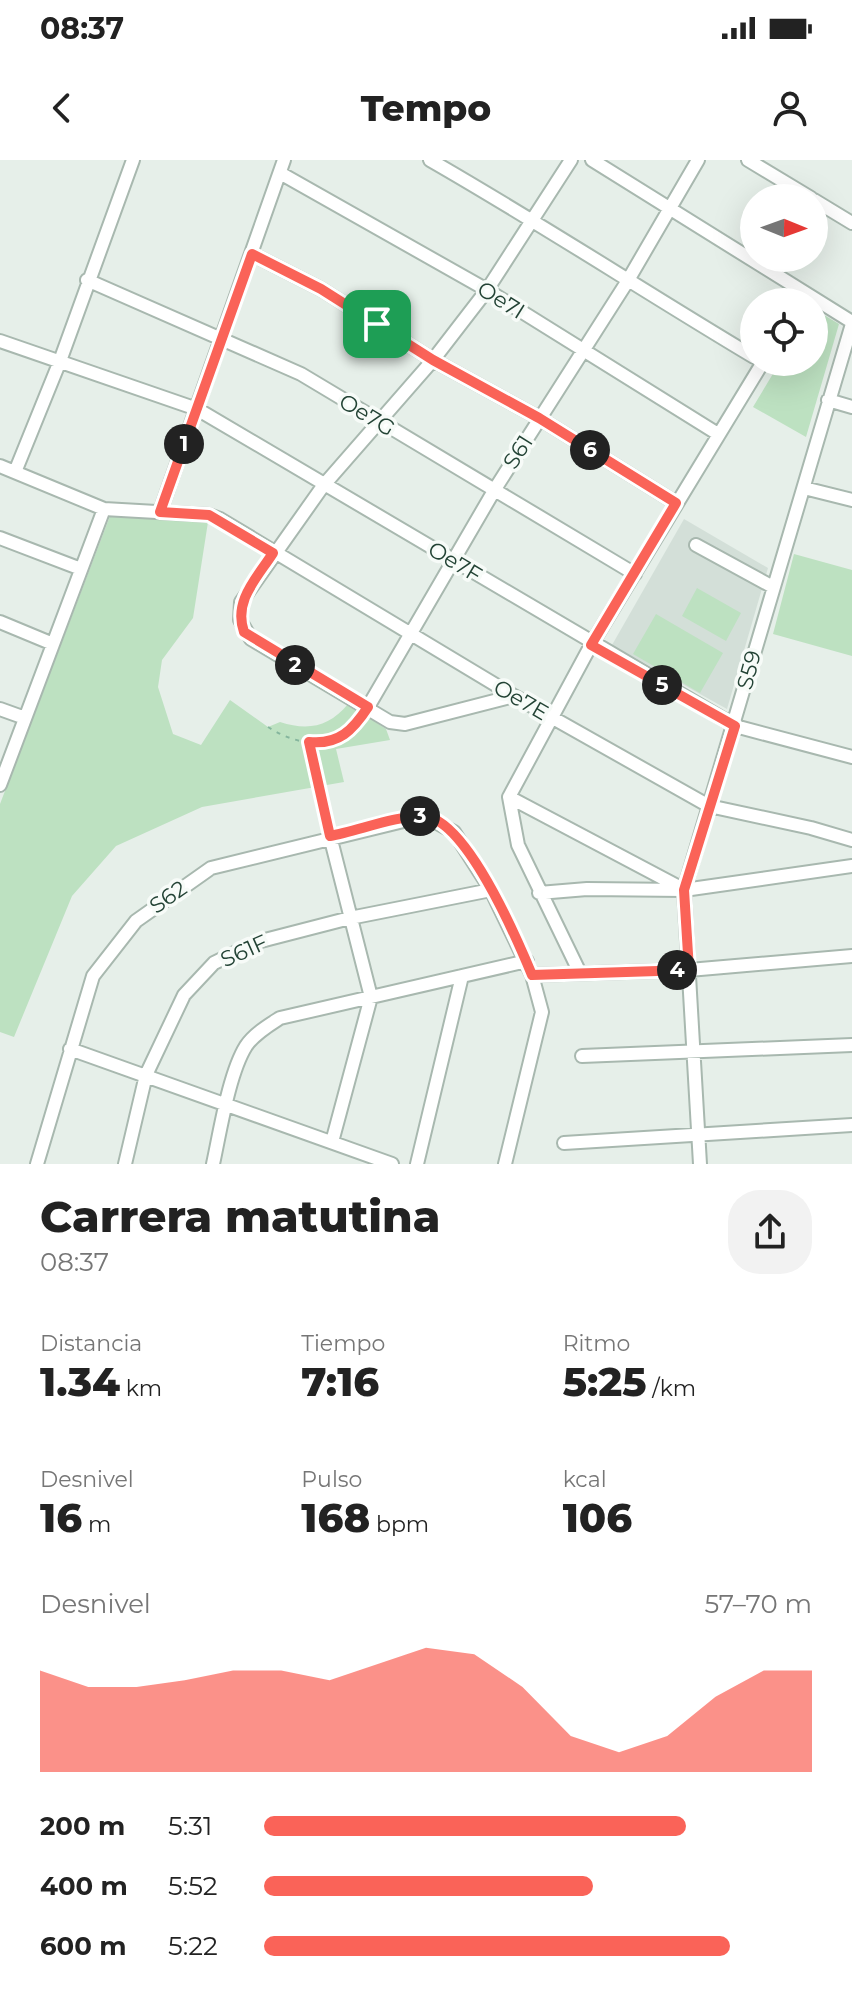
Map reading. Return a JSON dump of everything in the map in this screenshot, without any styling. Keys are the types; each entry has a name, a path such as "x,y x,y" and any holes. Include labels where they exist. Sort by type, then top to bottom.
{"street":[{"path":"15,472 60,361 133,160"},
{"path":"0,466 104,509 160,512 284,160"},
{"path":"430,160 535,221 627,282 740,349"},
{"path":"514,696 405,724 390,722 244,632 240,620 241,602 323,486 433,360 487,290 535,221 571,160"},
{"path":"592,160 801,288"},
{"name":"S61","path":"368,707 452,560 627,282 698,160"},
{"path":"748,160 787,184"},
{"name":"Oe7I","path":"280,173 487,290 718,434"},
{"path":"828,209 852,223"},
{"path":"252,254 321,289 433,360 539,418 676,503"},
{"name":"Oe7G","path":"87,280 301,374 635,574"},
{"path":"828,306 852,323"},
{"name":"S59","path":"700,1164 684,890 852,323"},
{"name":"Oe7F","path":"0,341 197,409 591,645 735,726 852,757"},
{"path":"580,973 518,845 509,797 591,645 754,376"},
{"path":"828,400 852,407"},
{"path":"804,488 852,500"},
{"path":"0,785 104,509"},
{"name":"Oe7E","path":"160,512 209,515 410,631 514,696 709,806 852,840"},
{"path":"0,538 81,569"},
{"path":"696,545 773,587"},
{"path":"0,622 53,644"},
{"path":"0,709 25,718"},
{"path":"509,797 684,890"},
{"name":"S62","path":"37,1164 93,976 136,921 211,868 330,836 424,816 454,832 491,890"},
{"path":"330,836 371,997 332,1142"},
{"path":"539,893 587,889 684,890 852,866"},
{"path":"491,890 527,961 542,1012 505,1164"},
{"name":"S61F","path":"125,1164 146,1075 184,995 214,963 257,942 350,918 491,890"},
{"path":"532,975 689,970 852,956"},
{"path":"213,1164 227,1104 246,1046 280,1018 527,961"},
{"path":"417,1164 462,976"},
{"path":"582,1056 852,1045"},
{"path":"70,1049 392,1164"},
{"path":"564,1143 852,1125"}],"path":[{"path":"268,727 285,737 324,744 351,733 368,707"},
{"path":"309,742 330,836"}],"shaded area":[{"path":"684,519 768,568 727,709 612,645"}],"green space":[{"path":"828,317 839,324 828,362"},
{"path":"772,376 824,376 806,437 753,407"},
{"path":"110,516 208,522 193,618 162,660 158,687 173,734 201,745 230,700 268,727 280,722 317,725 333,718 348,704 386,729 390,740 336,749 344,782 202,807 116,846 72,896 14,1037 0,1032 0,804"},
{"path":"794,554 852,570 852,656 773,634"},
{"path":"697,588 741,613 726,641 682,616"},
{"path":"656,614 723,653 700,693 633,654"}],"route":[{"path":"252,254 321,289 377,324 433,360 539,418 676,503 591,645 735,726 684,890 689,970 532,975 491,890 454,832 444,824 424,816 330,836 309,742 324,744 351,733 368,707 244,632 240,620 241,602 273,553 209,515 160,512 252,254"}]}
